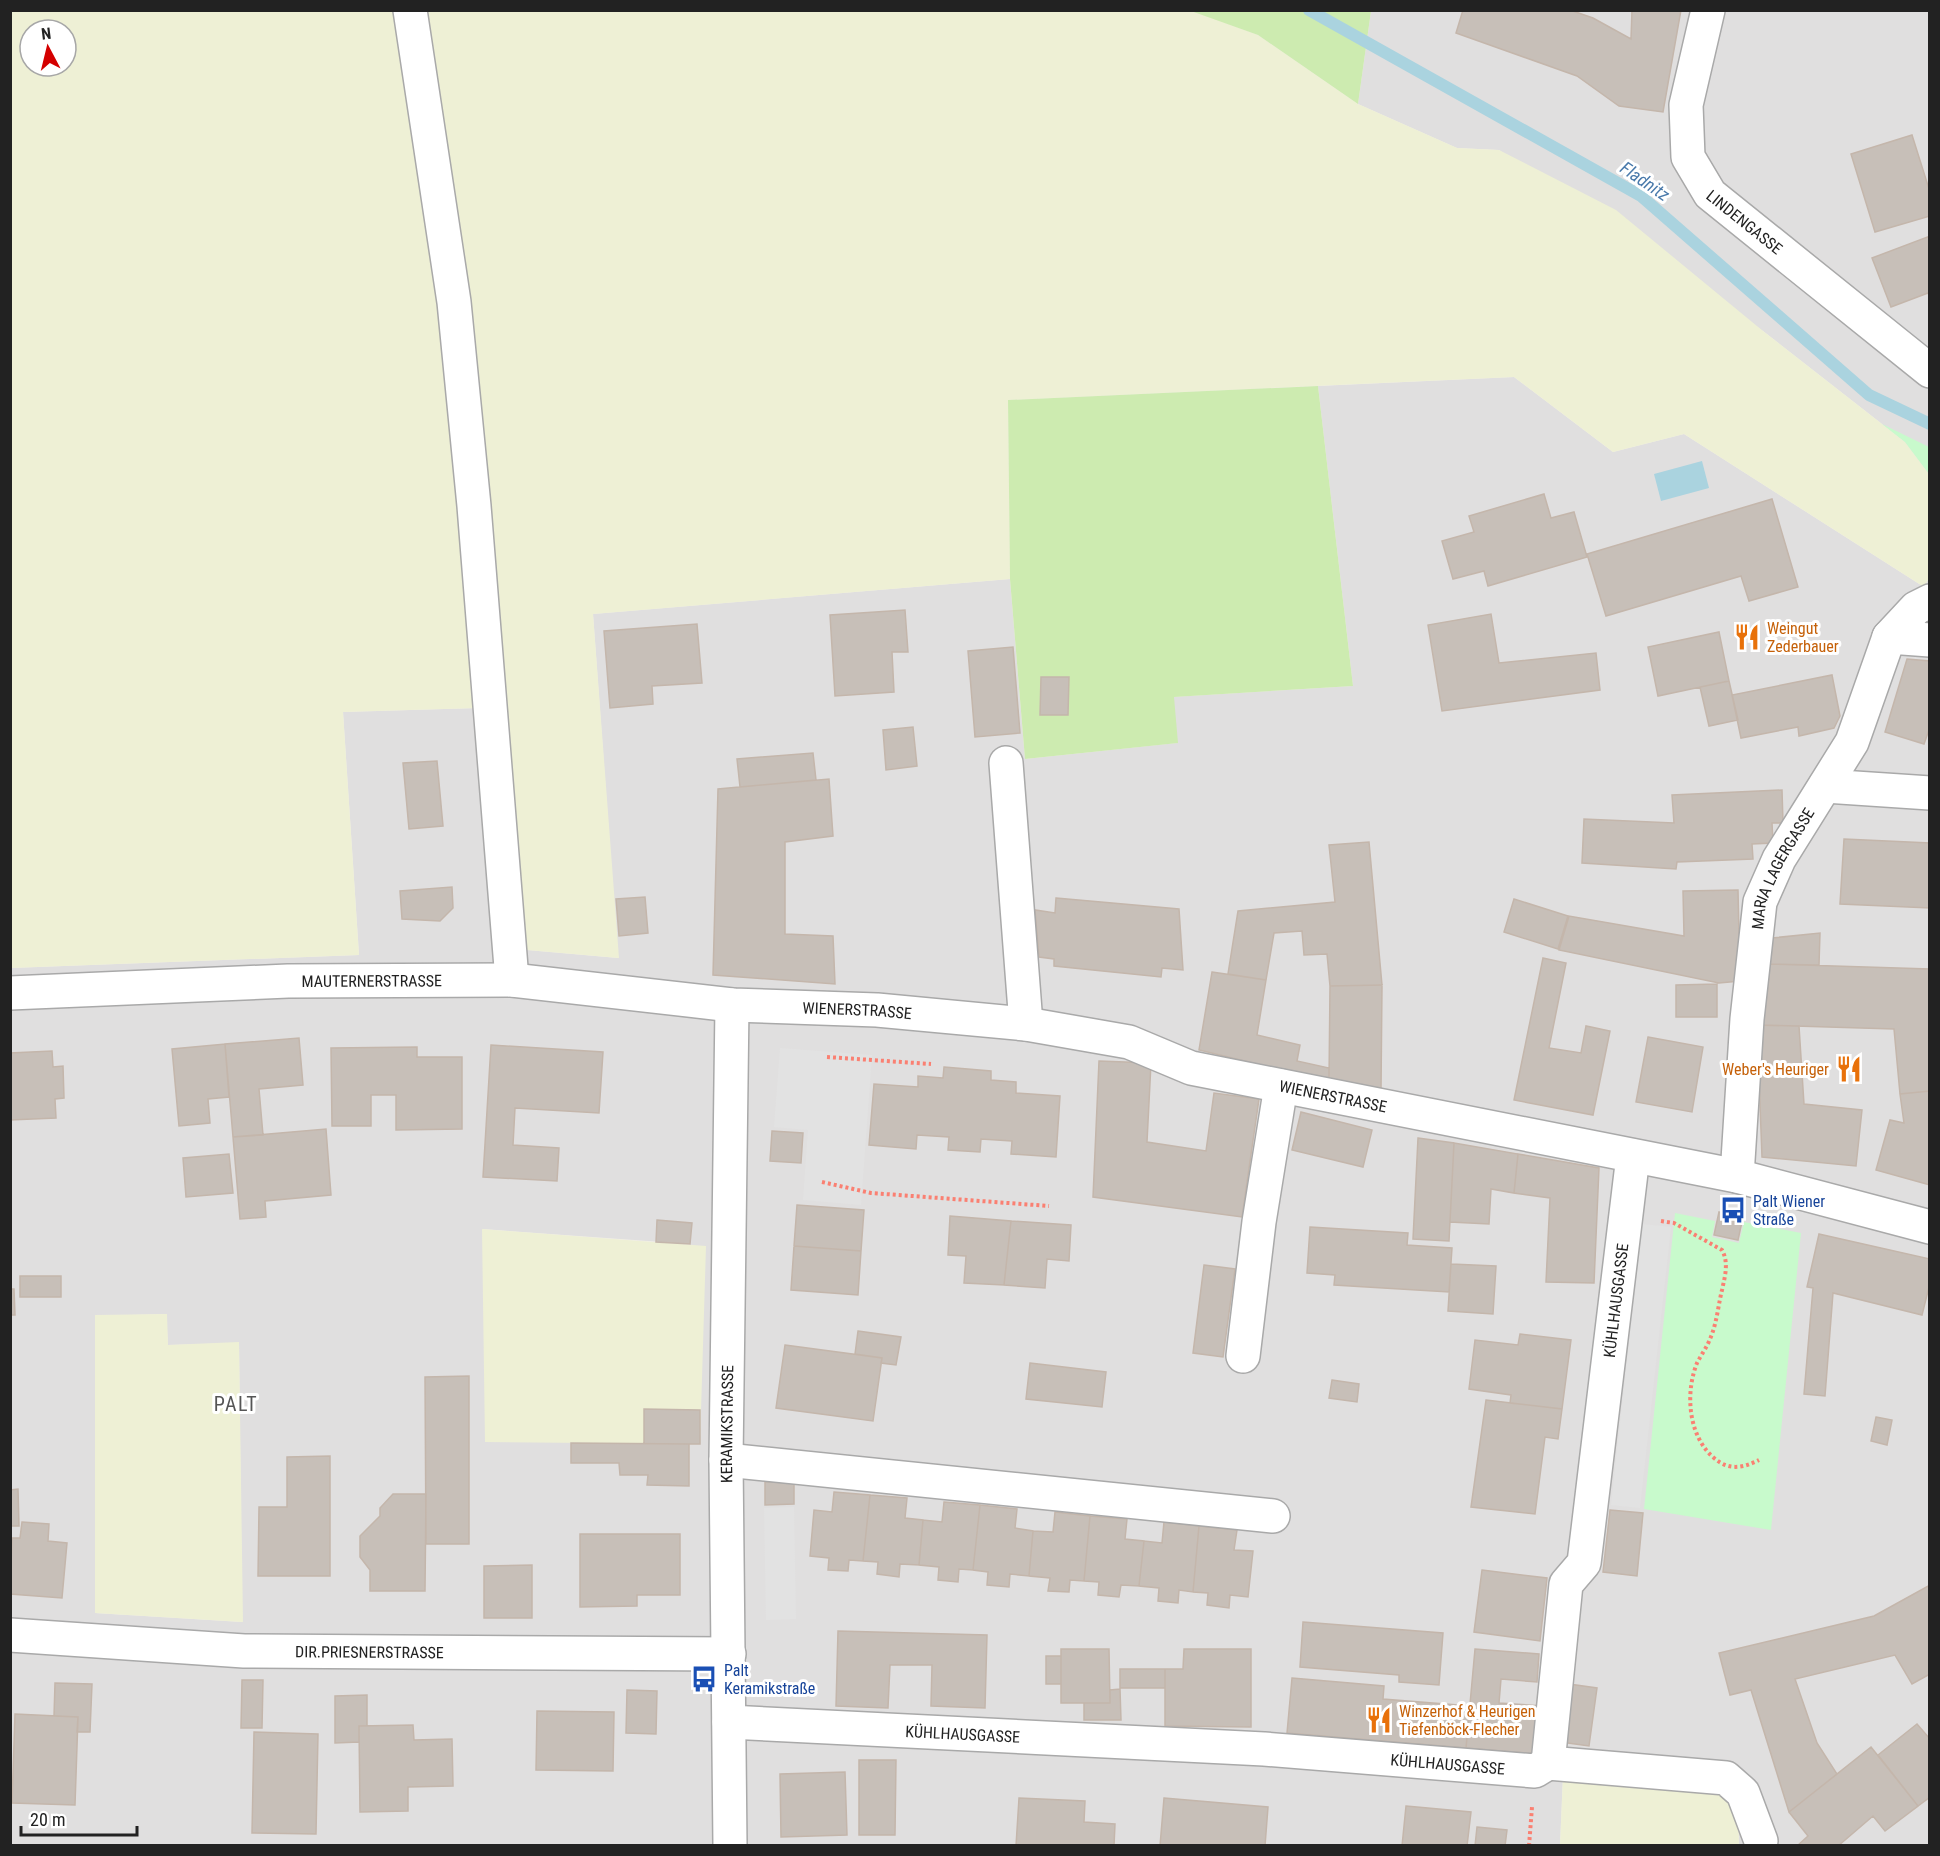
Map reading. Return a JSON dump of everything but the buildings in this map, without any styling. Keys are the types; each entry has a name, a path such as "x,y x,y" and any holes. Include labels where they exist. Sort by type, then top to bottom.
{"street":[{"path":"410,10 455,313 474,506 512,980"},
{"name":"LINDENGASSE","path":"1708,10 1686,105 1688,157 1710,194 1929,371"},
{"name":"MARIA LAGERGASSE","path":"1737,1176 1747,1019 1760,902 1779,859 1852,742 1889,637 1916,608 1929,601"},
{"path":"1889,637 1929,640"},
{"path":"1006,763 1026,1024"},
{"path":"1825,786 1929,793"},
{"name":"MAUTERNERSTRASSE","path":"10,993 288,981 512,980 732,1005"},
{"name":"WIENERSTRASSE","path":"732,1005 877,1010 1026,1024 1129,1042 1191,1068 1737,1176 1929,1227"},
{"name":"KERAMIKSTRASSE","path":"730,1845 726,1460 732,1005"},
{"path":"1243,1356 1259,1222 1281,1086"},
{"name":"KÜHLHAUSGASSE","path":"729,1722 1264,1749 1535,1771 1548,1763 1566,1584 1584,1563 1633,1156"},
{"path":"726,1460 1273,1516"},
{"name":"DIR.PRIESNERSTRASSE","path":"10,1635 244,1651 729,1654"},
{"path":"1548,1763 1726,1778 1743,1793 1761,1841"}],"path":[{"path":"828,1057 932,1064"},
{"path":"822,1182 871,1193 1049,1206"},
{"path":"1625,1216 1674,1223 1722,1250 1726,1257 1726,1271 1716,1322 1697,1364 1689,1406 1696,1430 1708,1453 1723,1465 1743,1467 1760,1460"}],"shaded area":[{"path":"1371,11 1929,11 1929,474 1905,442 1763,331 1499,150 1457,148 1358,104"},
{"path":"1514,377 1613,452 1684,434 1924,587 1929,578 1929,1845 1739,1845 1738,1806 1563,1776 1560,1846 11,1846 11,968 359,955 343,712 478,708 494,951 527,950 618,958 593,614 1010,579 1025,759 1177,743 1173,697 1353,686 1318,386","holes":["482,1229 690,1244 700,1444","166,1314 168,1345 239,1343 242,1622 95,1613 95,1316"]},
{"path":"780,1048 872,1055 861,1205 803,1200 808,1130 774,1127"},
{"path":"1642,1224 1671,1227 1640,1508 1611,1505"},
{"path":"794,1507 796,1619 766,1620 764,1508"}],"green space":[{"path":"1191,10 1258,35 1358,104 1457,148 1499,150 1616,210 1763,331 1905,442 1929,474 1929,578 1924,587 1684,434 1613,452 1514,377 1008,400 1010,579 593,614 619,958 527,950 521,919 422,11"},
{"path":"11,11 396,11 442,307 478,708 343,712 359,955 11,968"},
{"path":"1191,11 1371,11 1358,104 1258,35"},
{"path":"1318,386 1353,686 1174,697 1178,743 1025,759 1010,579 1008,400"},
{"path":"1882,424 1929,447 1929,474 1905,442"},
{"path":"1675,1213 1715,1221 1712,1237 1739,1243 1744,1222 1801,1233 1771,1530 1644,1509"},
{"path":"482,1229 706,1246 700,1444 485,1442"},
{"path":"167,1314 168,1345 239,1342 243,1622 95,1613 95,1315"},
{"path":"1563,1775 1722,1791 1738,1806 1739,1845 1560,1846"}],"water":[{"path":"1702,461 1709,488 1661,501 1654,474"}],"waterway":[{"name":"Fladnitz","path":"1309,10 1641,196 1869,395 1930,424"}],"place":[{"name":"Weingut Zederbauer","path":"1747,637"},
{"name":"Weber's Heuriger","path":"1849,1069"},
{"name":"Palt Wiener Straße","path":"1733,1210"},
{"name":"Palt Keramikstraße","path":"704,1679"},
{"name":"Winzerhof & Heurigen Tiefenböck-Flecher","path":"1379,1720"}],"district":[{"name":"PALT","path":"236,1404"}]}
